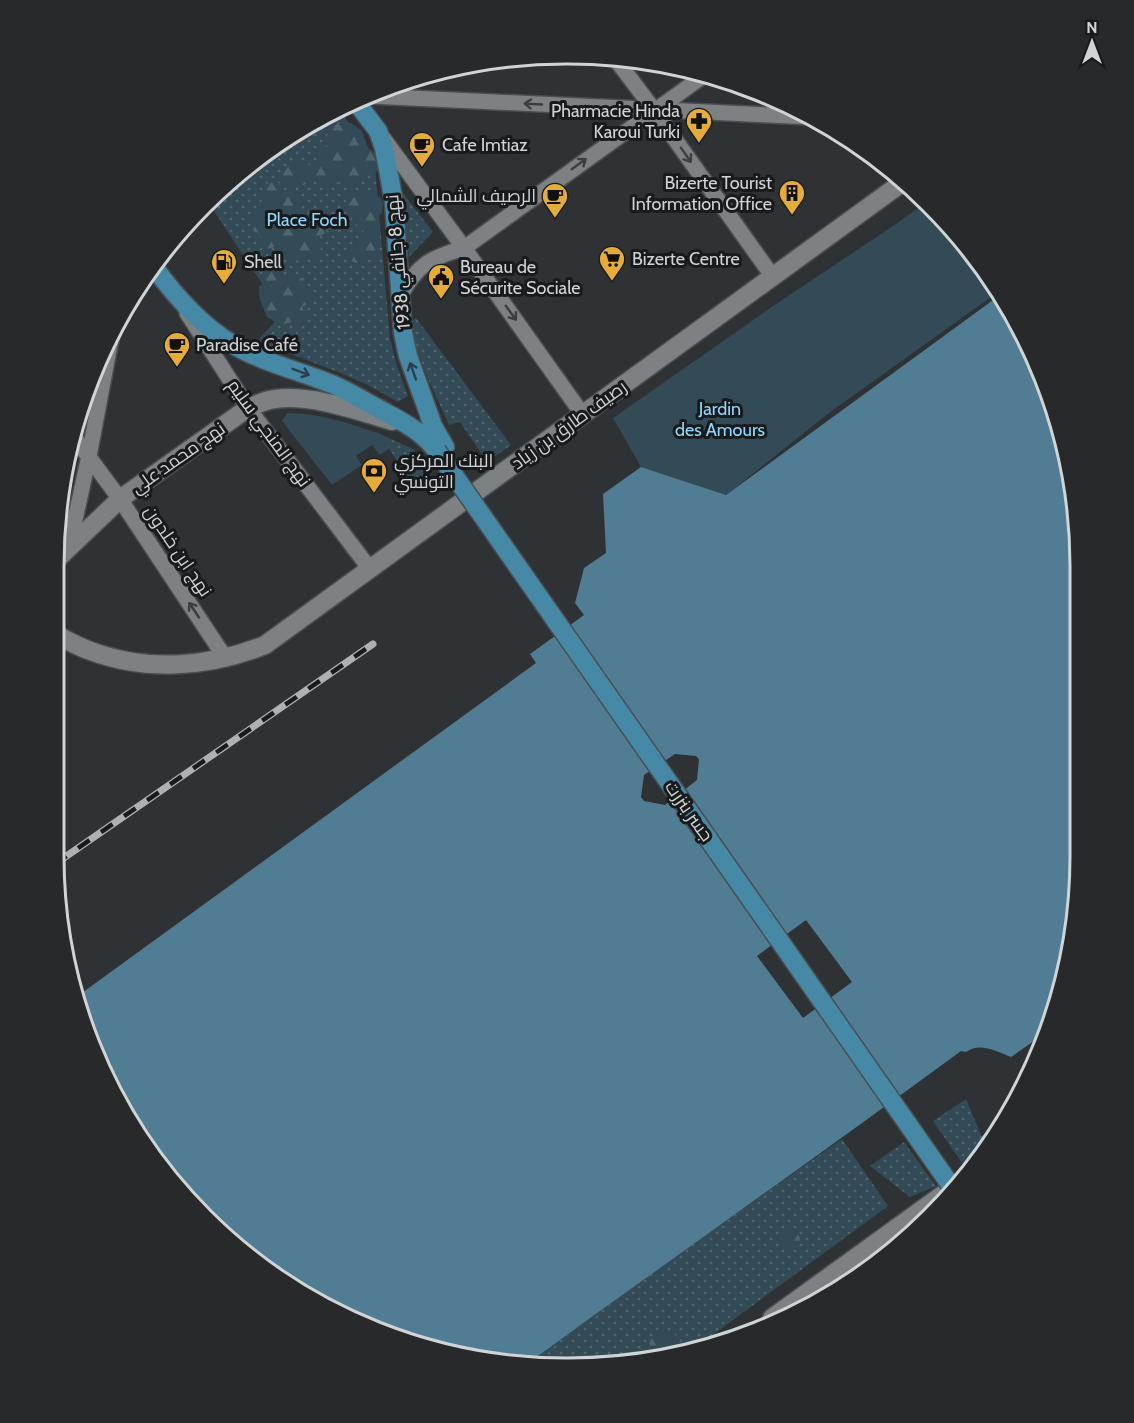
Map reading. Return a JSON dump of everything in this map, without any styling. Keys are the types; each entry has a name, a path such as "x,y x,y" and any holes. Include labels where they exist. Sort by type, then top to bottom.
{"main road":[{"name":"نهج 8 جانفي 1938","path":"361,109 378,131 388,166 394,202 403,333 421,429"},
{"name":"رصيف طارق بن زياد","path":"64,638 89,650 122,660 157,665 192,664 226,659 265,645 896,187"},
{"name":"نهج المنجي سليم","path":"159,274 174,293 209,327 232,344 253,355 335,386 421,429"},
{"name":"نهج محمد علي","path":"120,499 248,408 260,402 292,398 338,405 421,429"},
{"name":"جسر بنزرت","path":"421,429 441,449 955,1175"},
{"name":"جسر بنزرت","path":"441,449 949,1182"},
{"path":"65,551 120,499"},
{"path":"789,1307 926,1207"},
{"path":"828,1285 832,1275"}],"street":[{"path":"622,68 772,277"},
{"path":"400,296 424,264 464,248 695,82"},
{"path":"390,97 789,116"},
{"path":"378,131 583,415"},
{"name":"نهج المنجي سليم","path":"174,293 248,408 370,569"},
{"path":"69,547 105,370"},
{"name":"نهج ابن خلدون","path":"80,445 120,499 226,659"}],"green space":[{"name":"Place Foch","path":"344,117 374,156 390,339 408,396 398,402 338,372 257,341 282,314 214,210 261,168 288,149"},
{"path":"340,122 351,123 362,131 368,148 380,158 379,167 374,176 363,172 358,184 350,184 344,179 330,185 316,178 304,185 291,186 283,178 283,169 297,163 319,166 317,156 322,149 328,146 328,131"},
{"path":"274,182 283,184 285,192 291,193 302,201 298,209 302,209 305,215 315,214 323,217 327,229 318,238 322,245 319,254 312,258 296,260 280,243 266,249 259,241 261,235 251,228 250,220 258,213 257,208 265,196 263,191 266,184"},
{"path":"360,191 366,195 373,192 381,199 383,206 382,213 376,219 380,240 376,250 380,255 376,260 362,260 358,263 350,261 346,252 364,232 357,226 355,217 349,212 346,199 352,192"},
{"path":"402,192 433,232 409,257"},
{"name":"Jardin des Amours","path":"918,208 966,261 991,297 829,413 726,495 641,467 613,418 776,304"},
{"path":"275,260 282,266 282,273 285,275 298,274 304,282 304,290 311,292 313,299 310,304 303,306 303,310 307,311 309,317 306,323 299,325 292,322 280,325 267,317 260,300 259,287 267,278 266,266"},
{"path":"416,318 511,445 487,462 460,422 449,425 416,348 410,322"},
{"path":"287,413 324,417 378,433 389,449 380,455 372,445 356,456 362,465 332,485 282,421"},
{"path":"378,433 415,450 413,458 431,482 418,491"},
{"path":"966,1099 983,1139 963,1165 933,1121"},
{"path":"842,1139 888,1206 709,1338 665,1349 633,1354 600,1357 537,1357"},
{"path":"904,1142 936,1186 910,1197 870,1166"},
{"path":"787,1231 795,1231 800,1236 798,1247 787,1249 782,1244 782,1236"},
{"path":"664,1331 676,1335 681,1345 650,1351 650,1341"}],"shaded area":[{"path":"993,300 1018,345 1043,405 1060,469 1065,501 1070,567 1070,856 1060,954 1043,1018 1034,1041 1011,1057 982,1048 961,1051 537,1357 469,1349 405,1332 345,1307 288,1274 236,1234 189,1187 149,1135 116,1078 91,1018 84,992 536,663 530,654 584,615 575,603 584,568 606,553 603,494 641,467 726,495","holes":["675,754 696,756 699,759 697,780 665,805 644,801 641,797 644,775","806,920 852,982 803,1018 757,956"]}],"railway":[{"path":"64,858 373,644"}],"place":[{"name":"Pharmacie Hinda Karoui Turki","path":"699,144"},
{"name":"Cafe Imtiaz","path":"422,168"},
{"name":"Bizerte Tourist Information Office","path":"792,216"},
{"name":"الرصيف الشمالي","path":"555,219"},
{"name":"Bizerte Centre","path":"612,282"},
{"name":"Shell","path":"224,285"},
{"name":"Bureau de Sécurite Sociale","path":"441,300"},
{"name":"Paradise Café","path":"177,368"},
{"name":"البنك المركزي التونسي","path":"374,494"}]}
